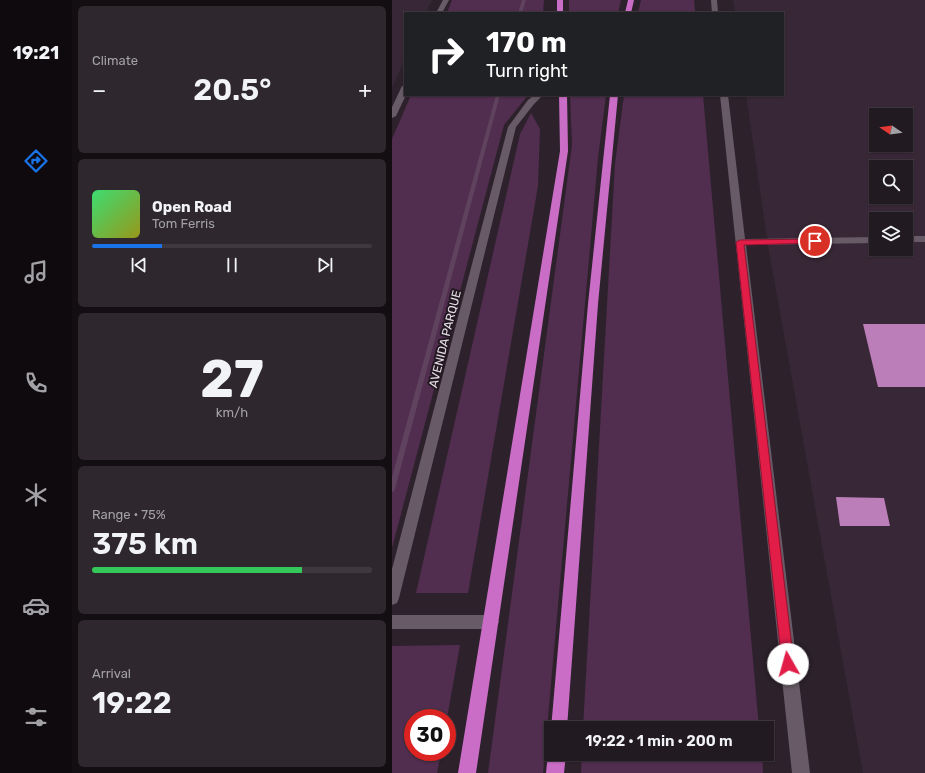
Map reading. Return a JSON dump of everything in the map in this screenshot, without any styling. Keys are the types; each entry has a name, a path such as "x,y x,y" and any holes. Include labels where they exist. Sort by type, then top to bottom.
{"highway":[{"path":"560,0 560,12"},
{"path":"628,12 631,0"},
{"path":"467,773 564,151 563,96"},
{"path":"560,721 593,304 614,96"},
{"path":"555,773 556,761"}],"street":[{"path":"440,12 446,0"},
{"path":"714,0 715,12"},
{"path":"392,116 404,90"},
{"name":"AVENIDA PARQUE","path":"392,598 512,127 531,102 539,96"},
{"path":"724,96 801,773"},
{"path":"913,239 925,239"},
{"path":"740,242 869,240"},
{"path":"392,622 491,622"}],"shaded area":[{"path":"392,0 432,0 426,12 404,12 404,61 392,88"},
{"path":"452,0 544,0 543,12 447,12"},
{"path":"569,0 621,0 618,12 569,12"},
{"path":"641,0 694,0 695,12 638,12"},
{"path":"733,0 925,0 925,773 863,773 769,251 746,96 784,96 784,12 735,12"},
{"path":"411,96 527,96 504,125 392,548 392,139"},
{"path":"570,96 606,96 598,158 548,721 544,721 543,773 488,773 572,145"},
{"path":"624,96 703,96 758,721 583,721 615,164"},
{"path":"531,113 540,129 538,186 468,593 416,593 520,134"},
{"path":"460,645 449,709 404,709 404,761 439,761 437,773 392,773 392,646"},
{"path":"582,761 762,761 763,773 581,773"}],"building":[{"path":"863,324 925,324 925,387 878,387"},
{"path":"836,497 884,498 890,526 840,526"}],"waterway":[{"path":"520,12 524,0"},
{"path":"392,489 498,96"}],"route":[{"path":"788,664 740,242 815,241"}]}
